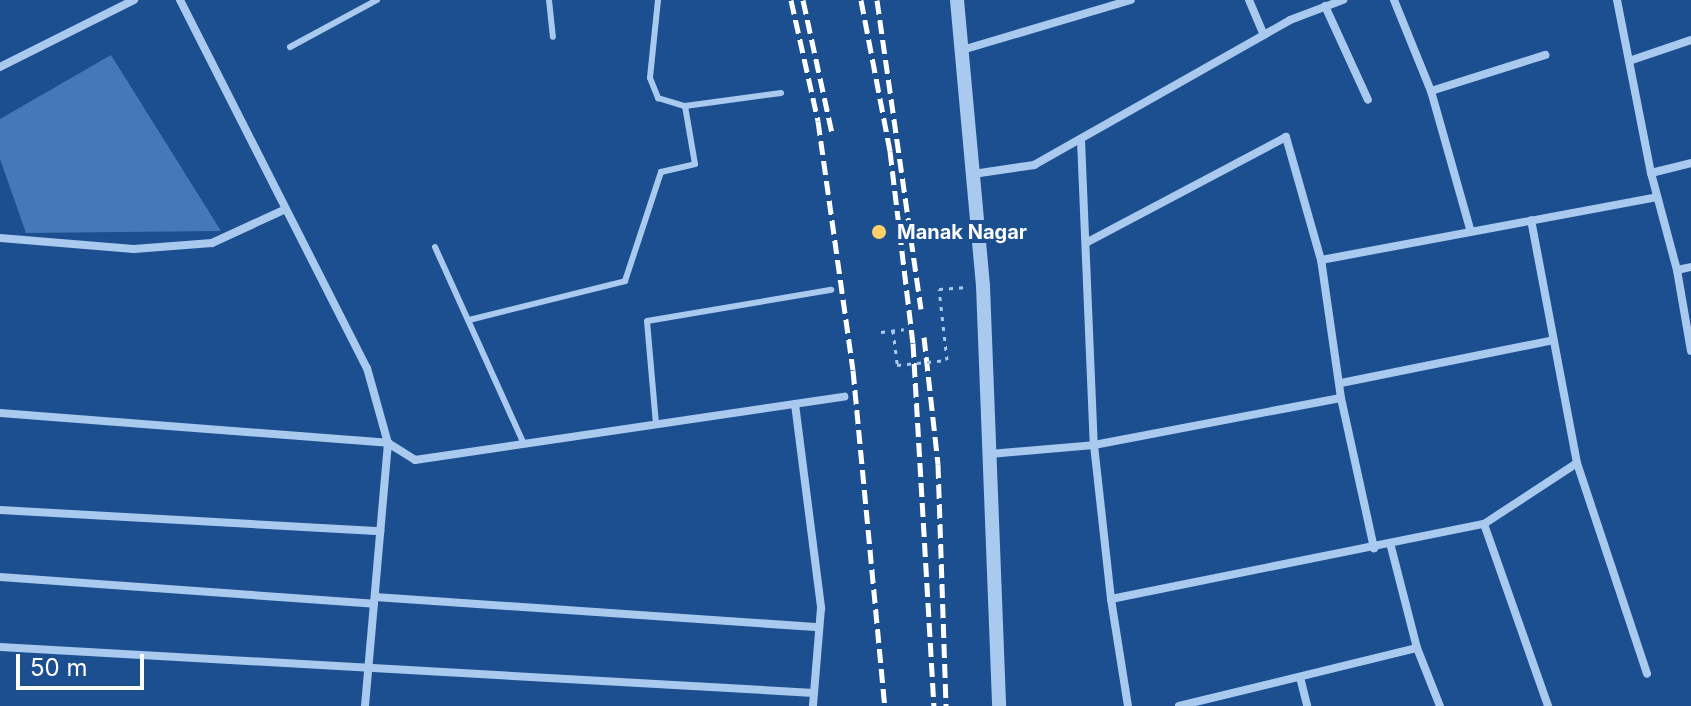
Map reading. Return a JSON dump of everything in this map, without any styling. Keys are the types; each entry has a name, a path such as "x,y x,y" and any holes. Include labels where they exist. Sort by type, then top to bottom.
{"street":[{"path":"0,67 134,0"},
{"path":"180,0 367,368 388,443 365,706"},
{"path":"957,0 983,286 999,706"},
{"path":"962,50 1131,0"},
{"path":"1249,0 1264,35"},
{"path":"973,174 1034,165 1264,35 1343,0"},
{"path":"1394,0 1431,91 1470,229"},
{"path":"1617,0 1651,173 1677,270 1691,351"},
{"path":"1325,6 1368,100"},
{"path":"1629,61 1691,40"},
{"path":"1431,91 1545,55"},
{"path":"1088,242 1286,137 1321,260 1341,398 1374,548"},
{"path":"1081,140 1088,242 1094,445 1111,599 1128,706"},
{"path":"1651,173 1691,163"},
{"path":"1321,260 1470,229 1657,197"},
{"path":"0,238 134,249 212,243 286,209"},
{"path":"1531,220 1550,341 1577,463 1647,674"},
{"path":"1677,270 1691,267"},
{"path":"1341,383 1550,341"},
{"path":"0,413 388,443 415,460 844,397"},
{"path":"990,454 1094,445 1341,398"},
{"path":"795,404 819,627 813,706"},
{"path":"1111,599 1391,547 1484,524 1577,463"},
{"path":"0,510 380,531"},
{"path":"1484,524 1548,706"},
{"path":"1391,547 1417,648 1440,706"},
{"path":"0,577 819,627"},
{"path":"0,647 814,693"},
{"path":"1179,706 1417,648"},
{"path":"1300,677 1307,706"}],"lane":[{"path":"290,47 377,0"},
{"path":"549,0 553,37"},
{"path":"658,0 650,78 658,98 685,106 781,93"},
{"path":"469,320 625,281 661,172 695,164 685,106"},
{"path":"435,247 524,444"},
{"path":"656,424 647,321 831,290"}],"path":[{"path":"893,330 897,365 947,360 939,289 983,286"},
{"path":"881,332 904,329"}],"building":[{"path":"111,55 221,231 26,233 0,159 0,119"}],"railway":[{"path":"791,0 818,121 853,370 885,706"},
{"path":"803,0 832,133"},
{"path":"861,0 890,151 913,343 934,706"},
{"path":"877,0 921,309"},
{"path":"924,337 938,464 946,706"}],"place":[{"name":"Manak Nagar","path":"879,232"}]}
